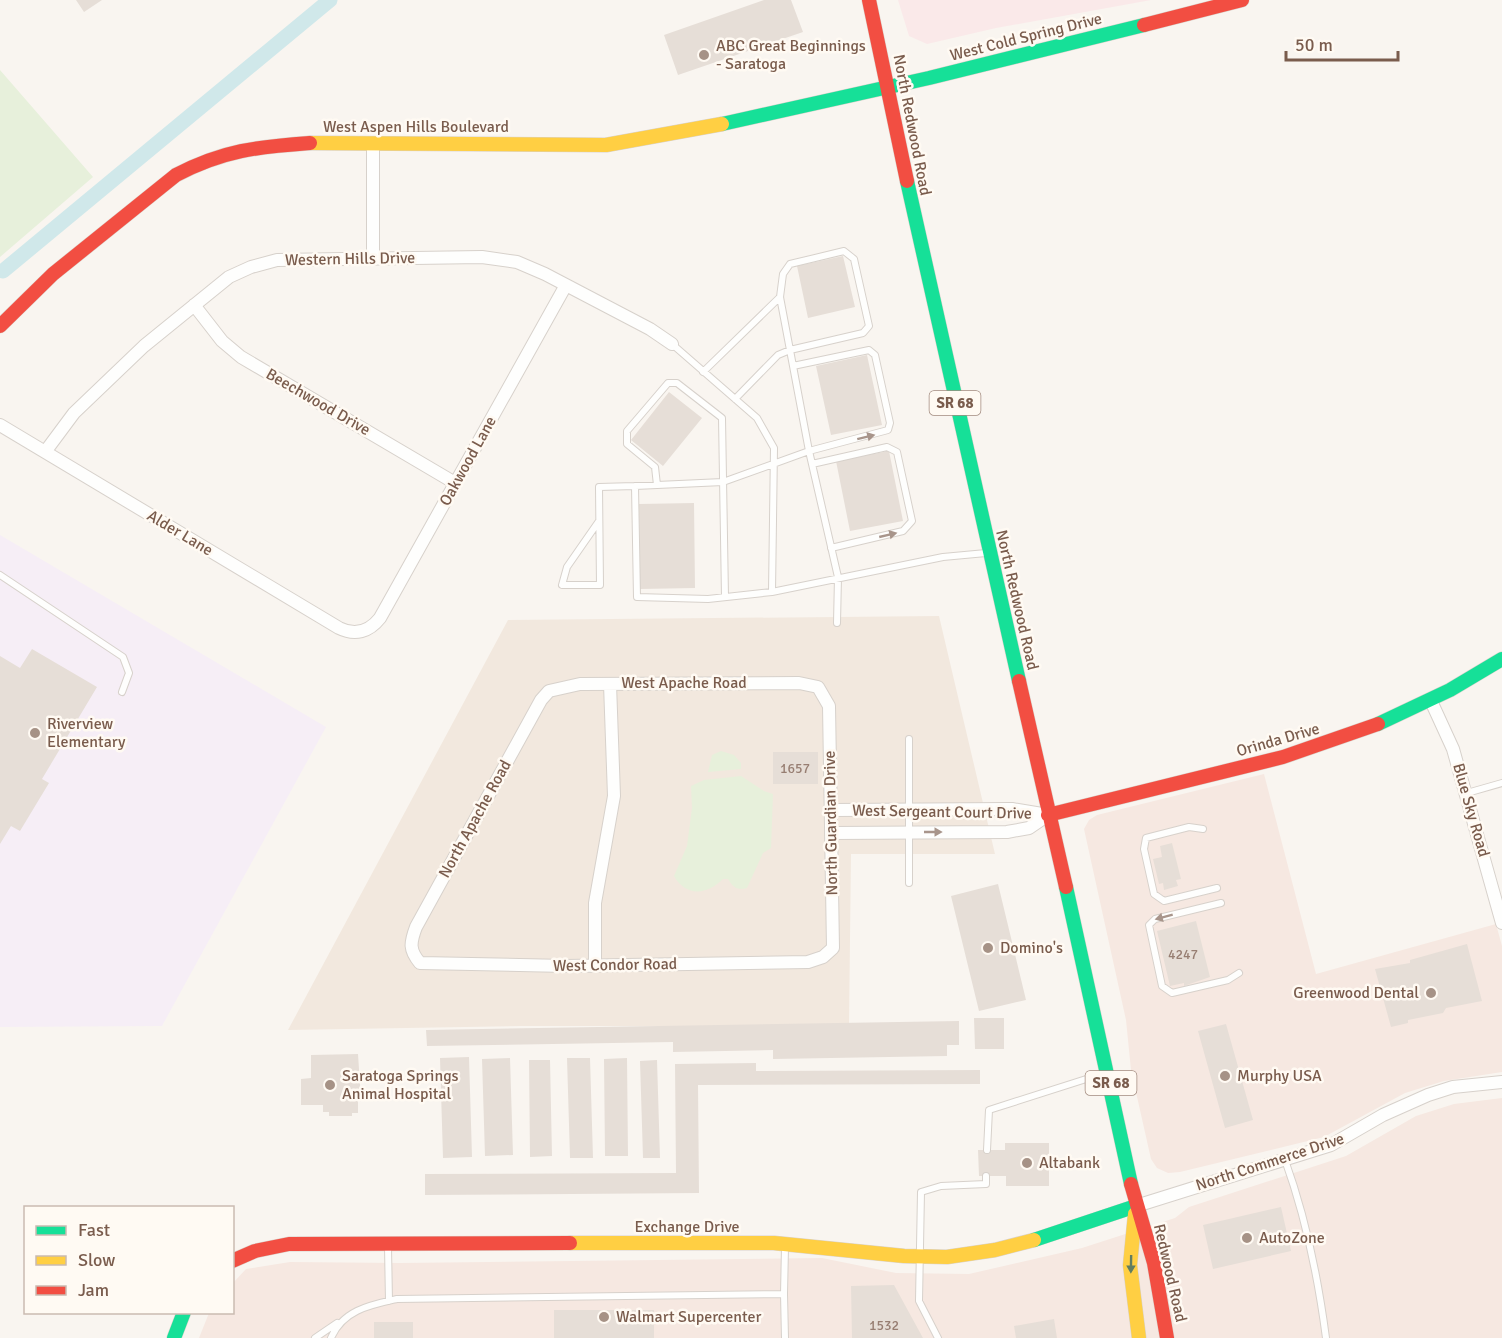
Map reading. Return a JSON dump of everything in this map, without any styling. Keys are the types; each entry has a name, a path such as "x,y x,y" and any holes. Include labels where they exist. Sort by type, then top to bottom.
{"street":[{"name":"North Redwood Road","path":"869,0 926,276 1108,1072 1136,1206"},
{"name":"West Cold Spring Drive","path":"888,87 1242,0"},
{"name":"West Aspen Hills Boulevard","path":"0,326 53,274 176,175 199,163 251,147 373,143 606,145 679,134 888,87"},
{"path":"373,143 373,258"},
{"name":"Western Hills Drive","path":"45,452 74,413 113,373 229,277 263,263 291,258 499,259 531,267 650,329 672,344"},
{"name":"Oakwood Lane","path":"363,631 380,618 566,285"},
{"name":"Beechwood Drive","path":"194,305 218,336 242,357 455,483"},
{"name":"Alder Lane","path":"0,425 339,628 351,632 363,631"},
{"name":"Orinda Drive","path":"1048,815 1316,748 1359,733 1431,701 1502,659"},
{"name":"West Apache Road","path":"549,691 580,684 799,683 818,687"},
{"path":"595,966 594,903 614,796 610,684"},
{"name":"North Guardian Drive","path":"818,687 829,706 832,810 833,948 823,957"},
{"name":"North Apache Road","path":"411,952 411,940 416,927 541,700 549,691"},
{"name":"Blue Sky Road","path":"1431,701 1449,735 1499,903 1502,923"},
{"name":"West Sergeant Court Drive","path":"832,810 1012,810 1048,815"},
{"name":"West Sergeant Court Drive","path":"832,833 1018,831 1039,823 1048,815"},
{"name":"West Condor Road","path":"411,952 420,963 595,966 808,962 823,957"},
{"name":"North Commerce Drive","path":"1136,1206 1331,1145 1407,1102 1453,1087 1502,1082"},
{"name":"Exchange Drive","path":"234,1260 255,1251 289,1244 785,1243 919,1257 949,1257 995,1250 1136,1206"},
{"name":"Redwood Road","path":"1136,1206 1130,1265 1139,1338"},
{"name":"Redwood Road","path":"1136,1206 1154,1263 1167,1338"},
{"path":"174,1338 183,1314"}],"lane":[{"path":"735,399 778,356 790,350 862,333 869,326 854,259 844,250 790,264 783,274 780,297 790,350 793,366 809,450 838,577 837,623"},
{"path":"703,372 780,297"},
{"path":"672,344 757,418 774,448 772,592"},
{"path":"599,521 567,567 562,585 600,585 599,487 723,482 809,450 888,430 890,423 875,355 869,350 793,366"},
{"path":"657,485 655,467 627,444 627,431 668,383 677,383 722,418 725,597"},
{"path":"812,464 887,447 897,452 912,521 903,531 831,548"},
{"path":"635,486 637,597 708,599 772,592 943,557 989,552"},
{"path":"0,575 123,657 129,673 122,692"},
{"path":"909,739 907,832 909,883"},
{"path":"1467,793 1502,783"},
{"path":"1203,829 1190,827 1146,838 1144,849 1154,894 1164,901 1217,888"},
{"path":"1221,903 1155,919 1149,925 1161,986 1172,993 1228,980 1239,973"},
{"path":"987,1150 989,1110 1108,1072"},
{"path":"1285,1160 1308,1233 1319,1285 1326,1338"},
{"path":"938,1338 919,1300 921,1192 941,1186 986,1184 986,1176"},
{"path":"785,1243 785,1338"},
{"path":"388,1244 388,1301"},
{"path":"315,1338 363,1307 388,1301 784,1294"},
{"path":"331,1338 338,1323"}],"shaded area":[{"path":"898,0 1151,0 996,28 927,44 909,36"},
{"path":"0,535 326,727 162,1026 0,1027"},
{"path":"939,616 995,854 851,854 849,1026 521,1026 288,1030 508,620"},
{"path":"1264,774 1316,974 1496,924 1502,946 1502,1072 1444,1081 1405,1093 1324,1137 1168,1173 1157,1168 1151,1159 1131,1070 1126,1020 1084,829 1089,820 1097,815"},
{"path":"1502,1098 1502,1338 199,1338 209,1314 234,1314 234,1282 246,1269 290,1262 400,1263 822,1258 896,1273 969,1274 1082,1248 1175,1218 1189,1207 1346,1156 1416,1116 1454,1104"}],"green space":[{"path":"0,70 93,177 0,257"},
{"path":"721,751 734,755 741,763 741,769 708,772 712,755"},
{"path":"741,776 773,794 771,848 763,853 747,888 736,888 728,879 723,879 704,891 684,888 674,876 687,846 692,808 691,786 704,780"}],"building":[{"path":"76,0 102,0 84,12"},
{"name":"ABC Great Beginnings - Saratoga","path":"764,0 791,0 803,32 678,75 664,35"},
{"path":"843,256 855,307 808,318 797,266"},
{"path":"867,355 882,425 831,435 816,366"},
{"path":"669,392 702,418 663,466 631,440"},
{"path":"889,451 903,521 850,531 836,461"},
{"path":"694,503 695,588 640,589 639,504"},
{"name":"Riverview Elementary","path":"32,649 97,687 42,779 49,783 20,831 11,826 0,844 0,656 20,668"},
{"path":"773,752 818,752 818,784 773,784"},
{"path":"1172,843 1181,879 1176,880 1178,886 1164,890 1163,883 1159,884 1153,859 1162,857 1160,846"},
{"path":"998,884 1026,1000 979,1011 951,896"},
{"path":"1196,921 1210,977 1184,986 1184,983 1170,986 1157,931"},
{"name":"Greenwood Dental","path":"1467,944 1482,1001 1446,1008 1443,1013 1408,1020 1408,1023 1391,1027 1375,969 1410,963 1410,960"},
{"path":"974,1018 1004,1018 1004,1049 975,1049"},
{"path":"959,1021 959,1045 947,1045 947,1056 773,1059 773,1050 673,1052 673,1042 427,1046 426,1030"},
{"name":"Murphy USA","path":"1226,1024 1253,1120 1225,1128 1198,1031"},
{"name":"Saratoga Springs Animal Hospital","path":"358,1054 361,1100 358,1100 358,1113 352,1113 352,1116 329,1116 329,1112 323,1112 323,1105 301,1105 301,1079 311,1078 311,1055"},
{"path":"469,1057 472,1157 443,1158 440,1058"},
{"path":"510,1058 513,1155 485,1156 482,1059"},
{"path":"567,1058 590,1058 593,1158 570,1158"},
{"path":"627,1058 628,1156 605,1156 604,1059"},
{"path":"529,1060 550,1060 552,1156 530,1157"},
{"path":"657,1060 660,1158 643,1158 640,1061"},
{"path":"756,1063 756,1071 980,1070 980,1084 698,1085 699,1193 425,1195 425,1174 676,1173 675,1064"},
{"name":"Altabank","path":"1005,1143 1049,1143 1049,1186 1006,1186 1006,1176 979,1176 978,1150 1005,1150"},
{"name":"AutoZone","path":"1281,1207 1291,1251 1213,1269 1203,1225"},
{"path":"894,1285 923,1338 852,1338 851,1286"},
{"name":"Walmart Supercenter","path":"554,1310 654,1310 654,1338 554,1338"},
{"path":"1054,1319 1057,1338 1016,1338 1014,1326"},
{"path":"374,1322 413,1322 413,1338 374,1338"}],"waterway":[{"path":"3,271 330,0"}],"traffic: fast":[{"path":"722,124 929,78 1144,25"},
{"path":"907,181 1019,681"},
{"path":"1378,724 1450,690 1502,659"},
{"path":"1066,887 1131,1184"},
{"path":"1034,1240 1136,1206"},
{"path":"174,1338 183,1314"}],"traffic: slow":[{"path":"310,143 606,145 722,124"},
{"path":"1135,1214 1130,1265 1139,1338"},
{"path":"570,1243 774,1243 904,1256 947,1257 995,1250 1034,1240"}],"traffic: jam":[{"path":"869,0 907,181"},
{"path":"1144,25 1242,0"},
{"path":"0,326 53,274 176,175 210,160 241,151 310,143"},
{"path":"1019,681 1066,887"},
{"path":"1048,815 1283,757 1378,724"},
{"path":"1131,1184 1154,1263 1167,1338"},
{"path":"234,1260 255,1251 289,1244 570,1243"}],"place":[{"name":"ABC Great Beginnings - Saratoga","path":"704,55"},
{"name":"Riverview Elementary","path":"35,733"},
{"name":"Domino's","path":"988,948"},
{"name":"Greenwood Dental","path":"1431,993"},
{"name":"Murphy USA","path":"1225,1076"},
{"name":"Saratoga Springs Animal Hospital","path":"330,1085"},
{"name":"Altabank","path":"1027,1163"},
{"name":"AutoZone","path":"1247,1238"},
{"name":"Walmart Supercenter","path":"604,1317"}]}
